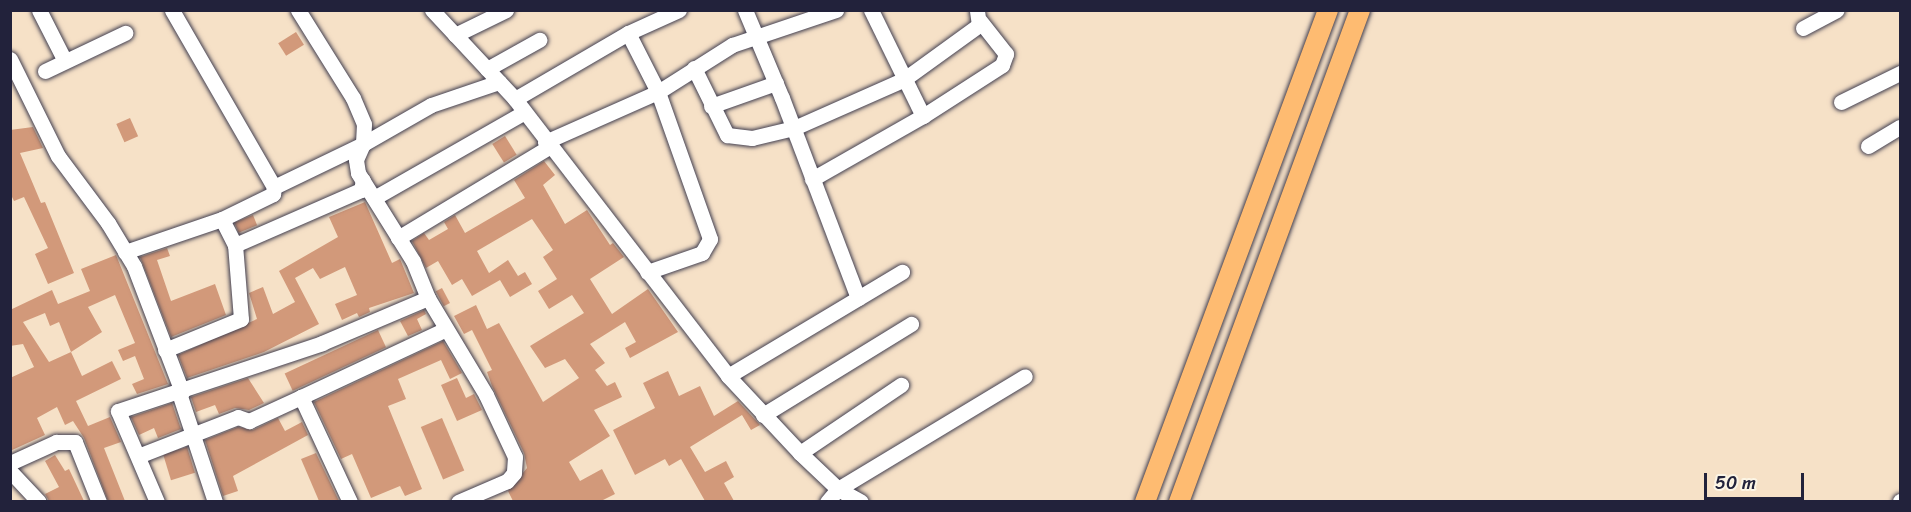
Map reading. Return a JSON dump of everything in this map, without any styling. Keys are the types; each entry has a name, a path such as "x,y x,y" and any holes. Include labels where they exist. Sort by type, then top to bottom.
{"main road":[{"path":"1145,501 1328,10"},
{"path":"1179,501 1360,10"}],"street":[{"path":"39,10 65,61"},
{"path":"172,10 274,187"},
{"path":"298,10 356,105 364,124 363,144 356,160 363,180 413,261 428,298 486,395 515,458 514,473 507,480 458,501"},
{"path":"432,10 515,99 547,145 728,376 763,415 838,489 861,501"},
{"path":"455,35 506,10"},
{"path":"515,99 628,33 680,10"},
{"path":"745,10 794,128 858,298"},
{"path":"398,238 547,145 658,92 694,68 754,35 836,10"},
{"path":"871,10 903,80 923,116"},
{"path":"1803,28 1837,10"},
{"path":"694,68 727,135 737,139 794,128 903,80 979,16 1006,54 1006,60 923,116 812,179"},
{"path":"45,71 125,33"},
{"path":"628,33 658,92 710,239 702,252 647,272"},
{"path":"487,69 539,40"},
{"path":"10,59 58,156 125,252 165,350 215,501"},
{"path":"1841,102 1900,73"},
{"path":"125,252 222,219 267,199 274,187 363,144 431,105 499,82"},
{"path":"711,106 776,83"},
{"path":"374,198 523,113"},
{"path":"1868,146 1900,127"},
{"path":"235,245 361,190 363,180"},
{"path":"165,350 241,319 235,245 222,219"},
{"path":"728,376 902,272"},
{"path":"157,501 118,411 180,393 322,343 428,298"},
{"path":"763,415 911,324"},
{"path":"138,456 238,417 249,421 446,329"},
{"path":"827,501 838,489 1024,376"},
{"path":"800,453 901,385"},
{"path":"301,397 350,501"},
{"path":"10,464 56,442 75,442 99,501"},
{"path":"10,471 39,501"}],"building":[{"path":"296,32 304,45 286,56 278,43"},
{"path":"130,118 138,136 124,142 116,124"},
{"path":"33,127 43,148 20,153 41,203 45,202 74,273 48,284 35,254 48,248 24,197 14,201 10,193 10,130"},
{"path":"505,136 517,155 504,163 492,144"},
{"path":"544,161 555,175 543,185 565,224 587,210 610,245 613,243 624,257 590,279 612,314 648,289 678,332 630,358 625,348 636,342 625,322 590,344 605,363 595,370 607,386 615,382 622,397 594,410 610,436 569,462 580,481 602,469 615,494 601,501 513,501 508,491 527,468 524,453 492,386 487,372 492,370 472,330 464,334 454,316 476,305 487,329 499,323 543,402 579,378 565,359 545,368 530,346 584,313 572,295 549,309 538,291 557,279 543,257 553,250 532,219 477,251 489,273 508,260 518,276 525,272 532,284 510,297 500,280 472,296 462,279 452,285 438,261 426,268 412,241 424,233 429,240 448,229 444,222 455,215 465,233 525,198 514,180"},
{"path":"365,202 392,263 400,259 414,293 369,308 370,312 359,317 357,313 342,320 335,304 357,295 345,267 320,279 313,268 295,278 319,324 264,352 187,378 178,355 257,319 249,293 263,287 273,314 295,302 279,271 338,237 329,217"},
{"path":"253,215 257,225 239,233 234,222"},
{"path":"167,248 170,256 157,260 171,301 215,284 226,315 171,337 140,257"},
{"path":"116,255 168,384 137,394 132,384 144,379 135,356 123,361 118,350 135,343 115,295 88,307 102,332 71,352 82,376 112,361 121,379 76,401 88,426 110,417 121,442 104,448 125,501 108,501 84,438 73,421 65,425 57,407 37,418 45,435 10,451 10,378 34,367 23,344 10,346 10,310 52,290 58,304 90,291 81,269","holes":["45,313 50,326 59,322 71,352 49,362 23,322"]},
{"path":"442,288 450,303 444,306 436,291"},
{"path":"424,310 426,314 417,319 422,330 408,336 400,321"},
{"path":"378,330 386,347 293,391 285,374"},
{"path":"443,341 462,373 450,379 441,360 398,379 406,399 388,406 422,489 405,496 400,486 371,498 352,454 341,459 314,402"},
{"path":"668,371 679,396 700,386 714,416 738,401 760,425 751,430 742,415 690,447 705,472 726,461 734,477 724,483 734,501 705,501 681,459 669,466 665,459 635,475 613,430 655,408 643,383"},
{"path":"248,378 264,403 249,410 235,408 219,414 215,405 196,412 191,397"},
{"path":"457,378 466,398 474,394 482,410 457,421 441,385"},
{"path":"172,403 181,429 158,438 154,428 139,435 131,417"},
{"path":"278,418 285,431 302,422 308,435 233,476 238,491 223,496 205,440 238,427 253,430"},
{"path":"442,418 464,470 443,479 421,427"},
{"path":"187,447 195,473 171,480 163,454"},
{"path":"316,453 339,501 319,501 301,459"},
{"path":"55,455 65,471 69,469 84,501 49,501 45,494 59,487 45,461"}]}
